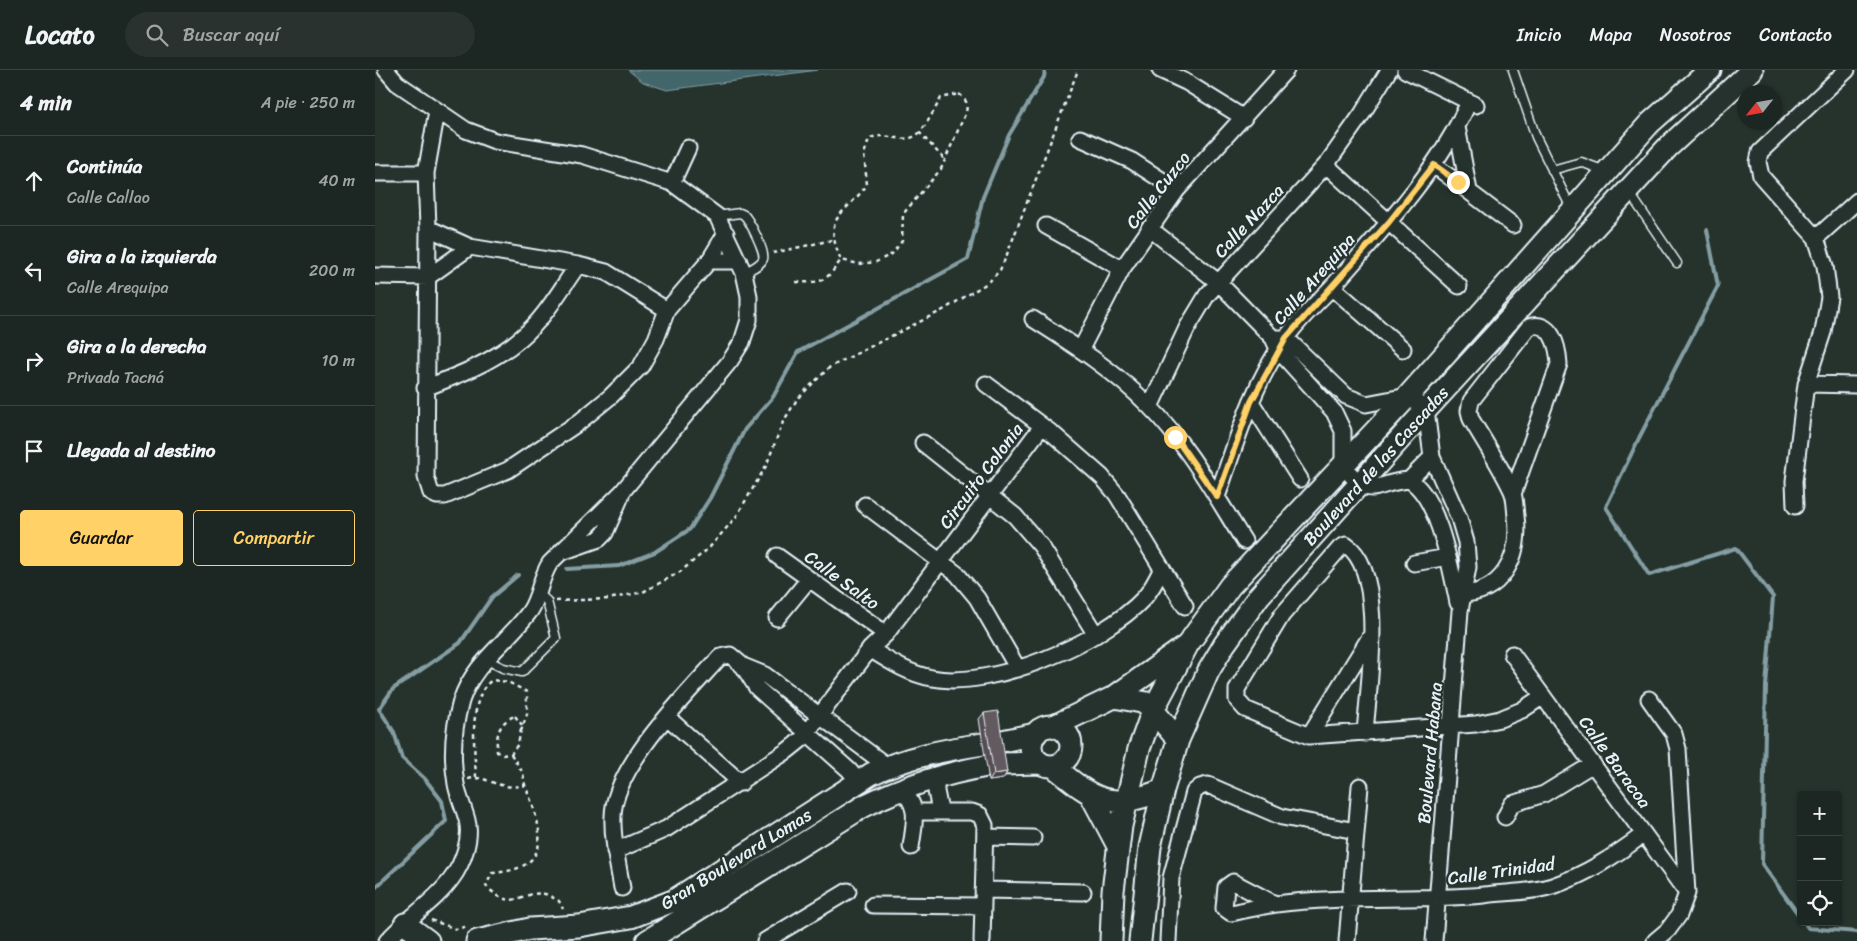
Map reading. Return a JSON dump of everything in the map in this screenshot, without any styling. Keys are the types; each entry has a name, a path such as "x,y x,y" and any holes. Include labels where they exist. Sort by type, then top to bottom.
{"main road":[{"name":"Boulevard de las Cascadas","path":"1111,941 1118,846 1126,801 1139,749 1153,710 1188,644 1230,586 1408,396 1649,124 1710,70"},
{"name":"Boulevard de las Cascadas","path":"1140,941 1150,847 1163,790 1178,740 1208,672 1224,645 1259,596 1360,486 1426,410 1668,148 1752,70"},
{"name":"Gran Boulevard Lomas","path":"475,933 537,935 653,911 673,901 858,781 887,766 947,749 990,743 1045,730 1114,697 1188,644"},
{"path":"1114,697 1147,703 1178,740"},
{"path":"1046,765 1059,765 1069,757 1071,744 1066,732 1045,730 1031,746 1036,758 1046,765 1091,795 1110,802 1126,801 1163,790"},
{"path":"943,774 947,749"},
{"name":"Gran Boulevard Lomas","path":"647,941 864,806 899,789 943,774 993,765 1046,765"},
{"path":"1091,795 1118,846"},
{"path":"817,808 829,828"},
{"path":"405,924 428,941"}],"street":[{"path":"386,70 397,83 466,130 495,141 582,155 672,183 717,216 742,267 749,296 749,320 742,342 690,411 622,492 605,533 599,539 562,552 550,563 543,574 543,597 485,659 462,699 454,726 452,748 456,782 468,822 467,843 463,857 452,878 387,941"},
{"path":"1161,70 1186,82 1244,118"},
{"name":"Calle Cuzco","path":"1081,349 1122,269 1149,228 1177,190 1286,70"},
{"name":"Calle Nazca","path":"1150,407 1187,328 1207,295 1326,165 1362,114 1389,70"},
{"name":"Calle Arequipa","path":"1217,497 1251,402 1279,342 1332,287 1389,222 1434,165 1473,103 1405,70"},
{"path":"1795,506 1794,481 1806,384 1823,332 1829,297 1825,266 1816,238 1761,176 1758,162 1760,152 1847,70"},
{"path":"437,111 426,173 429,228 425,388 426,477 431,493 437,496 445,496 508,470 578,423 611,396 641,366 656,339 667,310 709,261 726,233"},
{"path":"1457,127 1469,191"},
{"path":"1080,138 1131,161 1177,190"},
{"path":"672,183 688,148"},
{"path":"1326,165 1459,286"},
{"path":"1434,165 1513,225"},
{"path":"375,173 426,173"},
{"path":"1816,238 1857,201"},
{"path":"1046,226 1122,269"},
{"path":"429,228 470,248 577,265 606,272 667,310"},
{"path":"1149,228 1218,282 1279,342 1347,396 1366,404 1408,396 1426,410"},
{"path":"375,276 428,277 470,248"},
{"path":"709,261 742,267"},
{"path":"425,388 474,369 521,338 547,311 577,265"},
{"path":"1332,287 1403,349"},
{"path":"1033,319 1081,349 1150,407 1187,452 1244,541"},
{"path":"1460,594 1480,591 1494,583 1509,566 1516,549 1518,531 1513,494 1471,419 1469,411 1471,401 1529,327 1537,324 1545,327 1554,338 1559,353 1559,364 1513,494"},
{"path":"1279,342 1334,412 1343,431 1343,466 1360,486 1375,488 1395,481 1409,480 1432,457"},
{"path":"986,384 1042,426"},
{"path":"1806,384 1857,385"},
{"path":"1251,402 1300,479"},
{"name":"Boulevard Habana","path":"1426,410 1432,457 1459,518 1466,542 1468,567 1460,594 1434,941"},
{"name":"Circuito Colonia","path":"615,851 666,829 741,783 787,751 807,733 870,649 886,634 1042,426 1102,477 1117,495 1185,606"},
{"path":"923,443 1015,516 1041,546 1096,635"},
{"name":"Boulevard Habana","path":"1409,480 1421,488 1431,508 1460,594"},
{"path":"865,505 941,560 957,574 977,598 1018,669"},
{"path":"1365,733 1372,607 1368,583 1362,564 1352,549 1346,545 1340,548 1282,615 1237,689 1237,700 1245,709 1309,736 1365,733 1451,726 1500,719 1523,710 1543,696"},
{"name":"Calle Salto","path":"777,556 886,634"},
{"path":"1414,563 1448,557"},
{"path":"870,649 895,665 933,678 965,679 1018,669 1058,655 1096,635 1143,599 1153,587 1162,568"},
{"path":"777,618 809,578"},
{"path":"1309,736 1371,636"},
{"name":"Calle Baracoa","path":"1512,654 1687,893"},
{"path":"622,888 615,851 613,814 619,787 633,762 667,717 720,657 731,655 743,666 757,688 849,770 858,781"},
{"path":"743,666 765,675 887,766"},
{"path":"1649,699 1674,734 1677,749 1687,893 1679,915 1669,930 1655,941"},
{"path":"667,717 741,783"},
{"path":"1505,817 1512,804 1544,794 1593,764"},
{"path":"940,811 936,791 943,774"},
{"path":"1168,941 1171,878 1194,792 1200,786 1208,785 1282,817 1356,832"},
{"path":"1347,941 1360,786"},
{"path":"899,789 909,797 915,812 911,846"},
{"path":"915,812 971,812 980,815 985,825 982,941"},
{"name":"Calle Trinidad","path":"1275,904 1351,899 1437,899 1551,886 1583,874 1613,858 1644,834"},
{"path":"985,837 1033,838"},
{"path":"1661,858 1685,846"},
{"path":"983,890 1083,892"},
{"path":"765,941 848,891"},
{"path":"873,906 983,906"}],"lane":[{"path":"1513,70 1536,137 1571,210"},
{"path":"1552,170 1581,162 1606,172"},
{"path":"1629,192 1677,263"},
{"path":"717,216 740,213 744,215 764,255 759,264 742,267"},
{"path":"485,659 503,668 519,672 530,665 556,638 543,597"}],"path":[{"path":"543,597 608,599 643,592 679,572 709,548 736,517 766,466 783,422 796,401 830,367 943,310 989,282 1000,270 1006,257 1078,70"},
{"path":"959,94 965,98 968,105 966,112 941,170 903,214 902,241 893,254 876,262 859,264 841,260 832,240 833,224 867,185 864,154 869,139 876,135 884,134 907,139 919,132 941,98 959,94"},
{"path":"919,132 945,160"},
{"path":"764,255 832,240"},
{"path":"796,282 818,283 830,274 841,260"},
{"path":"476,777 473,726 478,702 492,680 508,682 527,692 527,714 520,734"},
{"path":"515,716 522,725 520,734 518,744 511,754 502,755 497,752 498,729 507,719 515,716"},
{"path":"511,754 523,773 541,836 527,864 511,872 492,873 486,886 497,897 512,900 544,894 559,901 563,911"},
{"path":"456,782 476,777 507,788 525,785"},
{"path":"556,911 571,911"},
{"path":"442,925 475,933"}],"water":[{"path":"628,70 818,70 667,90 643,82"}],"building":[{"path":"998,711 1007,772 994,774 984,713"}],"waterway":[{"path":"567,569 619,566 655,552 690,529 710,498 745,429 773,397 798,352 968,259 983,197 1009,135 1044,77 1045,70"},
{"path":"1707,230 1718,286 1639,438 1606,507 1649,575 1736,548 1773,597 1766,686 1762,864 1797,912"},
{"path":"375,888 446,821 442,801 425,779 402,758 394,732 379,709 393,689 460,643 492,597 518,575"},
{"path":"1807,926 1808,928 1857,932"}],"route":[{"path":"1175,437 1217,497 1251,402 1286,338 1389,222 1434,165 1458,182"}]}
